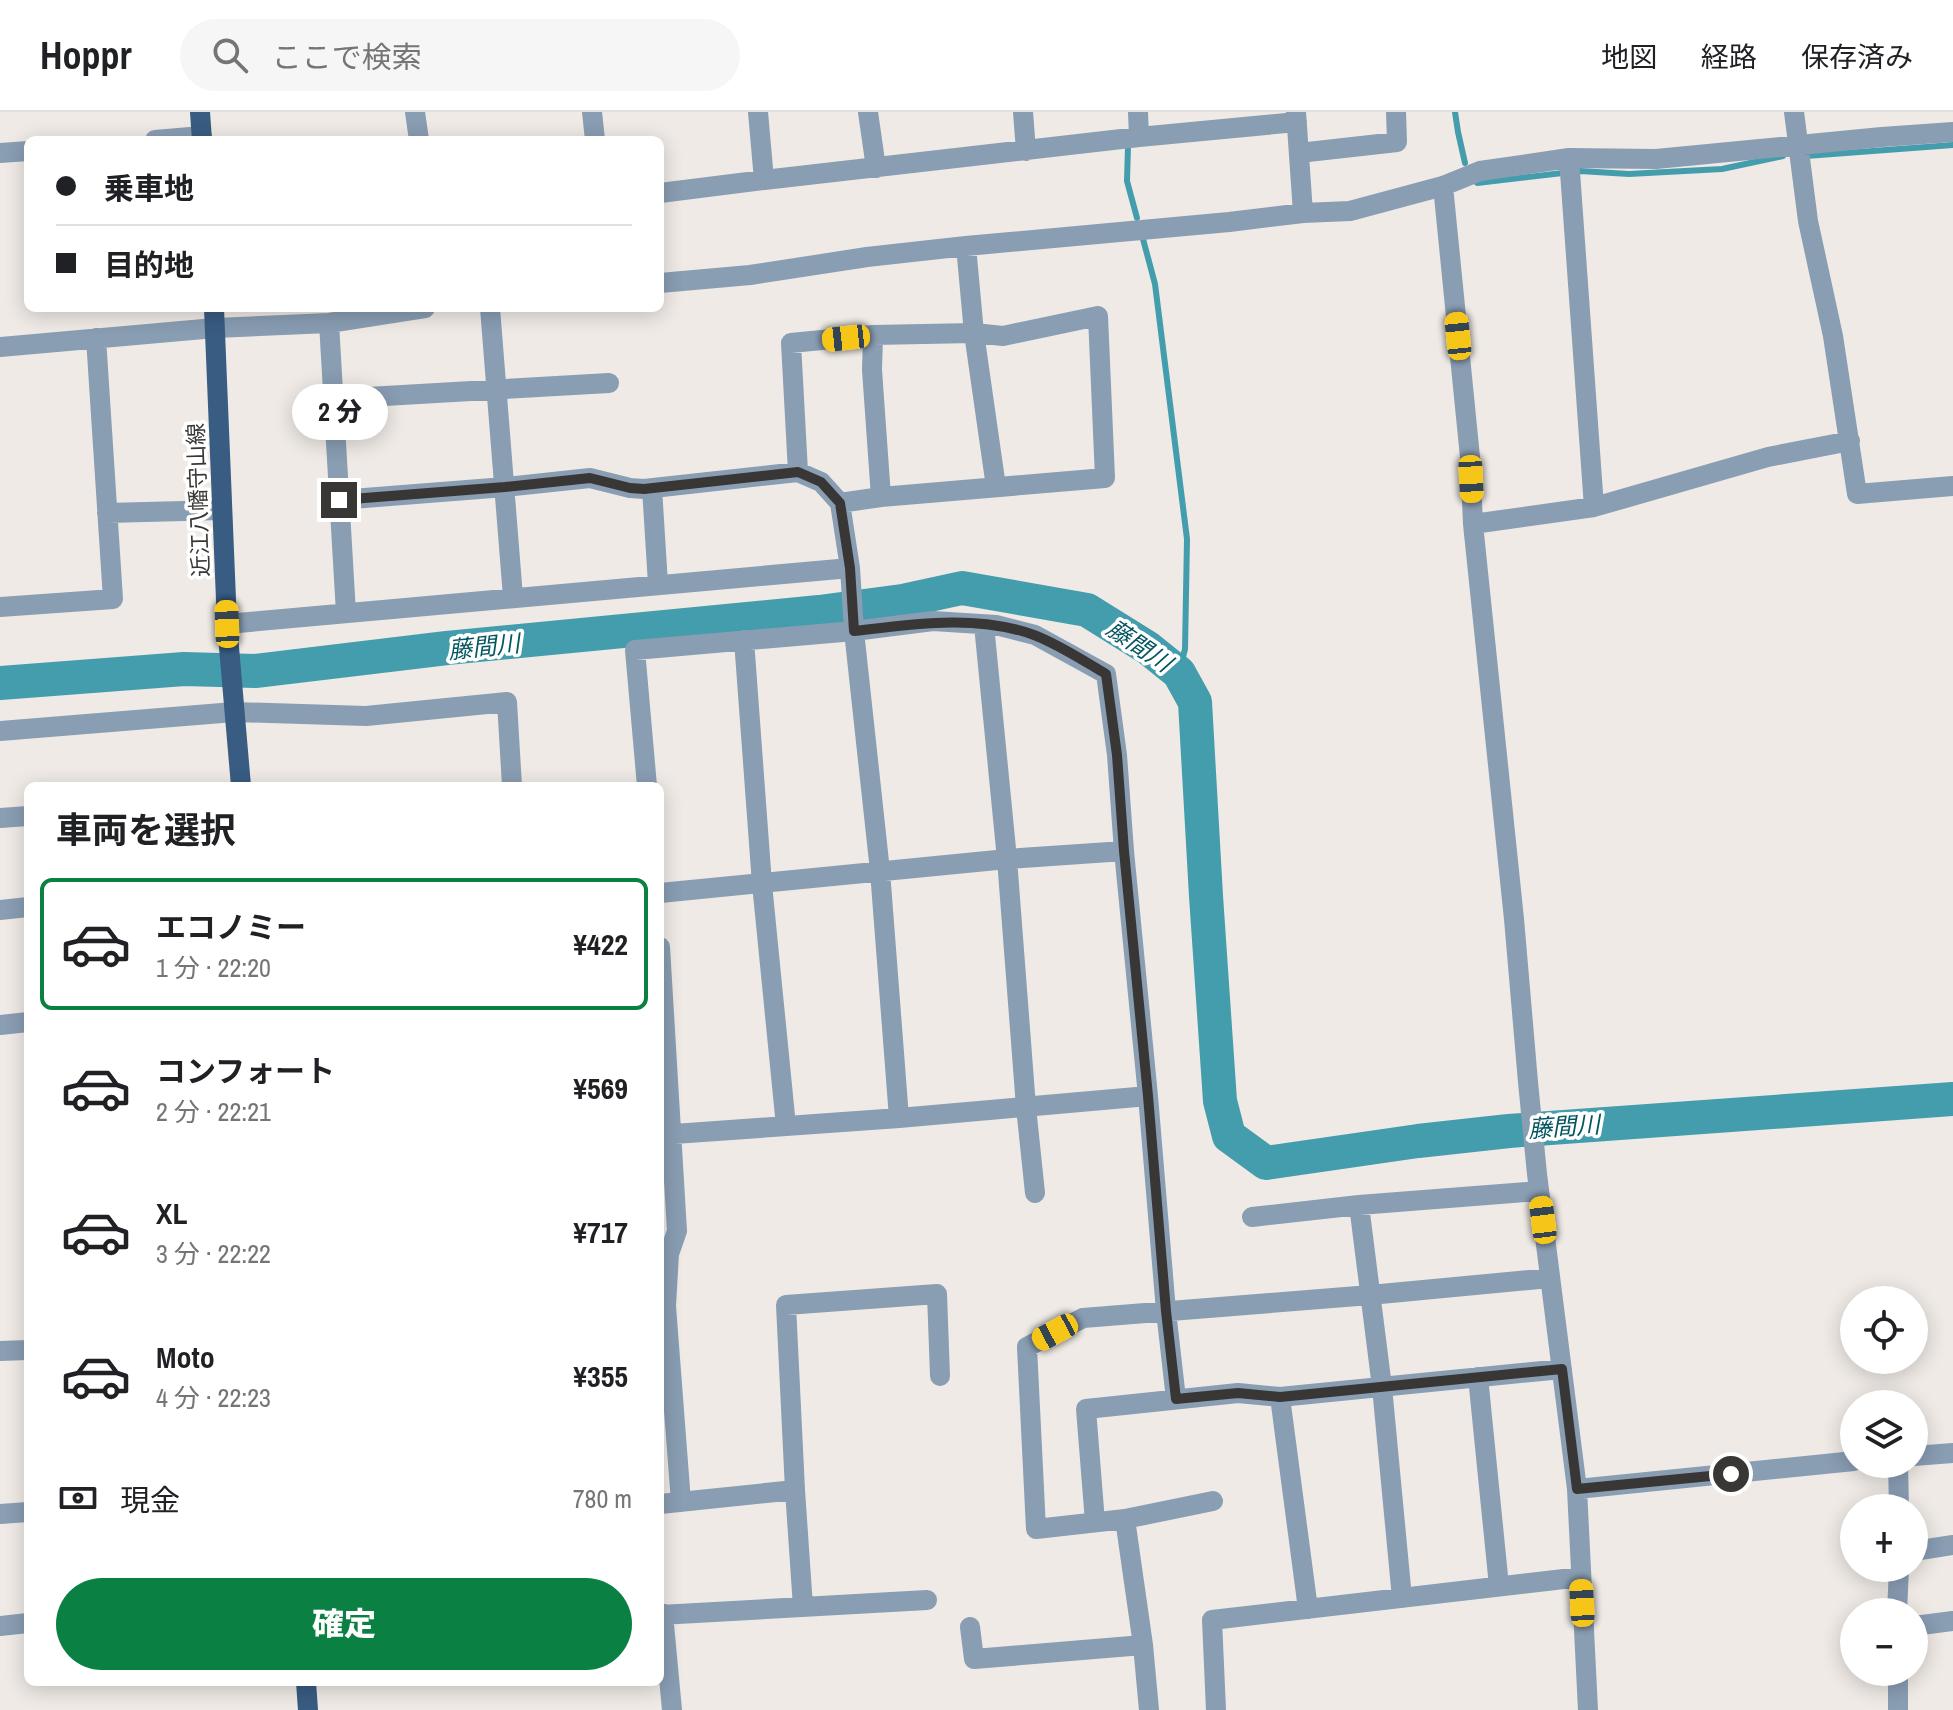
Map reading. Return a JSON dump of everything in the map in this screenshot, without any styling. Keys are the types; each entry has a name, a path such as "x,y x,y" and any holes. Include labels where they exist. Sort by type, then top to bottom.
{"main road":[{"path":"200,112 202,136"},
{"name":"近江八幡守山線","path":"214,318 227,624 241,782"},
{"path":"306,1686 308,1710"}],"street":[{"path":"415,112 418,136"},
{"path":"592,112 595,136"},
{"path":"758,112 764,180"},
{"path":"868,112 876,168"},
{"path":"1023,112 1026,151"},
{"path":"1138,112 1139,137"},
{"path":"1299,153 1397,142 1396,112"},
{"path":"1794,112 1808,221 1833,336 1857,494 1953,486"},
{"path":"664,192 1297,117 1303,213"},
{"path":"664,283 750,275 966,246 1350,211 1443,186 1480,171 1569,168 1953,132"},
{"path":"0,153 24,151"},
{"path":"1569,168 1594,507"},
{"path":"1443,186 1538,1183 1577,1489 1588,1710"},
{"path":"966,246 974,333 996,487"},
{"path":"0,347 96,338 214,318 329,323 399,312"},
{"path":"490,312 513,597"},
{"path":"798,472 791,343 873,335 974,333 1003,336 1098,316 1105,478 840,503"},
{"path":"329,323 346,613"},
{"path":"873,335 872,370 881,497"},
{"path":"0,607 113,599 96,338"},
{"path":"333,399 609,383"},
{"path":"1473,524 1594,507 1768,457 1850,441"},
{"path":"339,500 590,478 630,488 652,488 798,472 821,482 840,503 850,568 880,871 899,1118"},
{"path":"652,488 658,584"},
{"path":"107,513 222,510"},
{"path":"227,624 850,568"},
{"path":"647,782 635,650 933,621 996,625 1035,635 1106,674 1117,755 1176,1399"},
{"path":"984,625 1035,1193"},
{"path":"744,640 762,884 786,1126"},
{"path":"0,731 234,712 366,716 507,702 512,782"},
{"path":"0,818 24,816"},
{"path":"664,893 1007,859 1124,851"},
{"path":"0,910 24,907"},
{"path":"0,1025 24,1022"},
{"path":"664,1072 666,1135 677,1231 669,1254 664,1297"},
{"path":"666,1135 1148,1096"},
{"path":"1252,1217 1538,1183"},
{"path":"1359,1205 1382,1387 1402,1598"},
{"path":"1213,1501 1125,1519 1036,1529 1027,1347 1083,1318 1550,1278"},
{"path":"803,1607 786,1305 937,1294 940,1376"},
{"path":"664,1330 667,1401 681,1502"},
{"path":"0,1351 24,1350"},
{"path":"1095,1522 1086,1409 1238,1393 1280,1397 1562,1369"},
{"path":"1478,1377 1499,1586"},
{"path":"1280,1397 1308,1609"},
{"path":"1928,1455 1953,1453"},
{"path":"1577,1489 1840,1462"},
{"path":"664,1504 795,1490"},
{"path":"0,1514 24,1512"},
{"path":"1125,1519 1149,1710"},
{"path":"1928,1549 1953,1545"},
{"path":"1216,1710 1212,1620 1581,1577"},
{"path":"664,1614 927,1600"},
{"path":"1928,1624 1953,1621"},
{"path":"0,1626 24,1623"},
{"path":"970,1627 974,1659 1143,1645"},
{"path":"664,1633 672,1710"},
{"path":"1898,1686 1898,1710"}],"waterway":[{"path":"1455,112 1465,163"},
{"path":"1806,156 1953,145"},
{"path":"1128,146 1127,181 1137,218"},
{"path":"1477,183 1580,171 1629,174 1722,169 1783,156"},
{"path":"1143,239 1155,284 1187,539 1185,649 1179,673"},
{"name":"藤間川","path":"0,683 184,669 255,671 447,648 819,612 902,601 962,588 1087,610 1148,648 1179,673 1195,702 1220,1101 1229,1136 1266,1163 1509,1131 1953,1099"}],"route":[{"path":"339,500 590,478 644,489 798,472 821,482 840,503 850,568 854,631 933,621 996,625 1035,635 1106,674 1117,755 1176,1399 1238,1393 1280,1397 1562,1369 1577,1489 1731,1474"}]}
